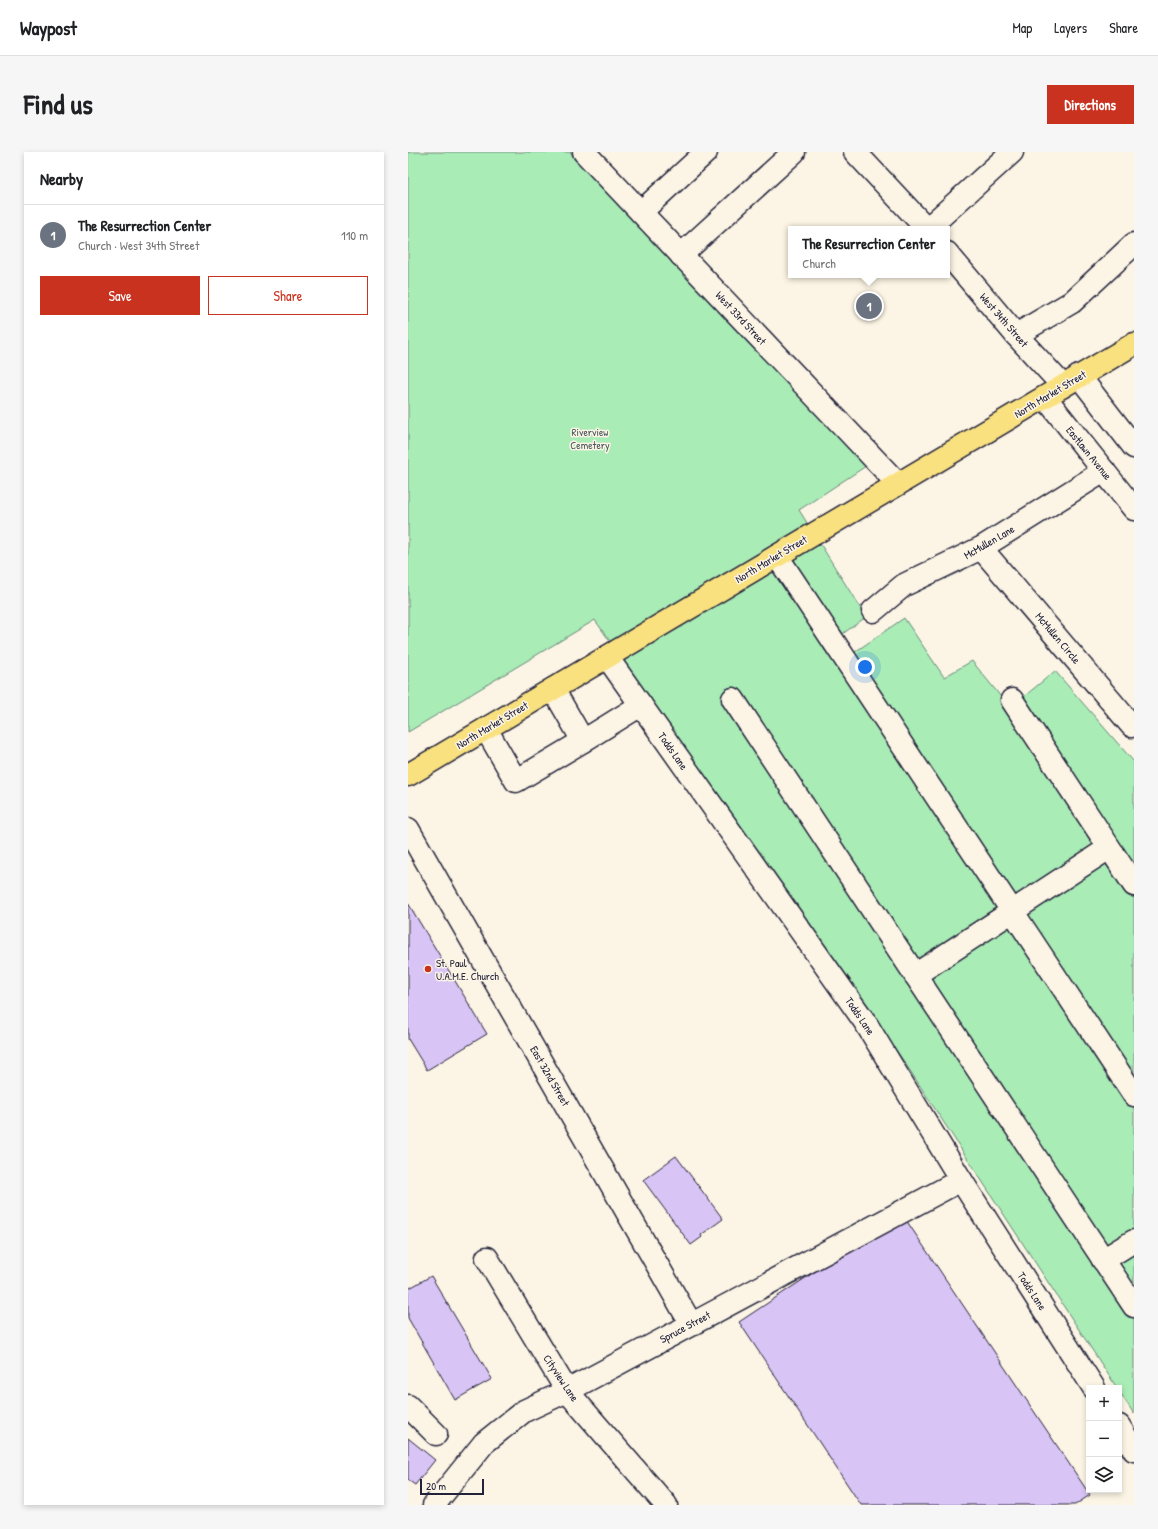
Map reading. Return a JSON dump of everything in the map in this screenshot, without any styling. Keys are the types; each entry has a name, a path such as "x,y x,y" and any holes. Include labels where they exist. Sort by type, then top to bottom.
{"main road":[{"name":"North Market Street","path":"408,775 1134,344"}],"street":[{"name":"West 33rd Street","path":"585,152 898,484"},
{"path":"641,212 706,152"},
{"path":"681,255 794,152"},
{"path":"854,152 924,226"},
{"path":"930,226 1012,152"},
{"path":"1016,335 1072,302 1134,244"},
{"name":"West 34th Street","path":"950,257 1016,335 1106,411 1134,447"},
{"name":"Eastlawn Avenue","path":"1045,397 1134,509"},
{"name":"McMullen Lane","path":"873,611 904,586 981,548 1104,471"},
{"name":"McMullen Circle","path":"981,548 1132,726 1134,725"},
{"path":"777,556 1134,1095"},
{"name":"Todds Lane","path":"607,657 865,1022 961,1180 1092,1385"},
{"path":"553,689 583,741"},
{"path":"732,699 1134,1306"},
{"path":"1012,700 1134,886"},
{"path":"486,729 516,781 641,705"},
{"name":"East 32nd Street","path":"408,829 691,1324"},
{"path":"915,975 1109,848"},
{"name":"Spruce Street","path":"434,1505 484,1443 524,1411 567,1391 961,1180"},
{"path":"1103,1260 1134,1241"},
{"name":"Cityview Lane","path":"487,1258 567,1391 666,1505"},
{"path":"408,1406 436,1434"},
{"path":"1122,1431 1134,1450"}],"green space":[{"name":"Riverview Cemetery","path":"408,152 570,152 866,466 799,510 866,617 823,648 836,665 904,618 944,677 972,661 1010,708 1055,671 1134,762 1134,1414 1122,1396 1122,1385 1115,1385 905,1063 595,620 408,732"}],"building":[{"name":"St. Paul U.A.M.E. Church","path":"408,903 487,1034 427,1070 408,1039"},
{"path":"676,1156 723,1219 701,1235 702,1237 691,1245 643,1180"},
{"path":"902,1214 1086,1489 1086,1493 1090,1495 1075,1505 861,1505 739,1322"},
{"path":"431,1276 492,1379 455,1400 408,1318 408,1289"},
{"path":"408,1438 435,1460 415,1485 408,1480"}],"place":[{"name":"The Resurrection Center","path":"869,306"},
{"name":"St. Paul U.A.M.E. Church","path":"428,969"}]}
